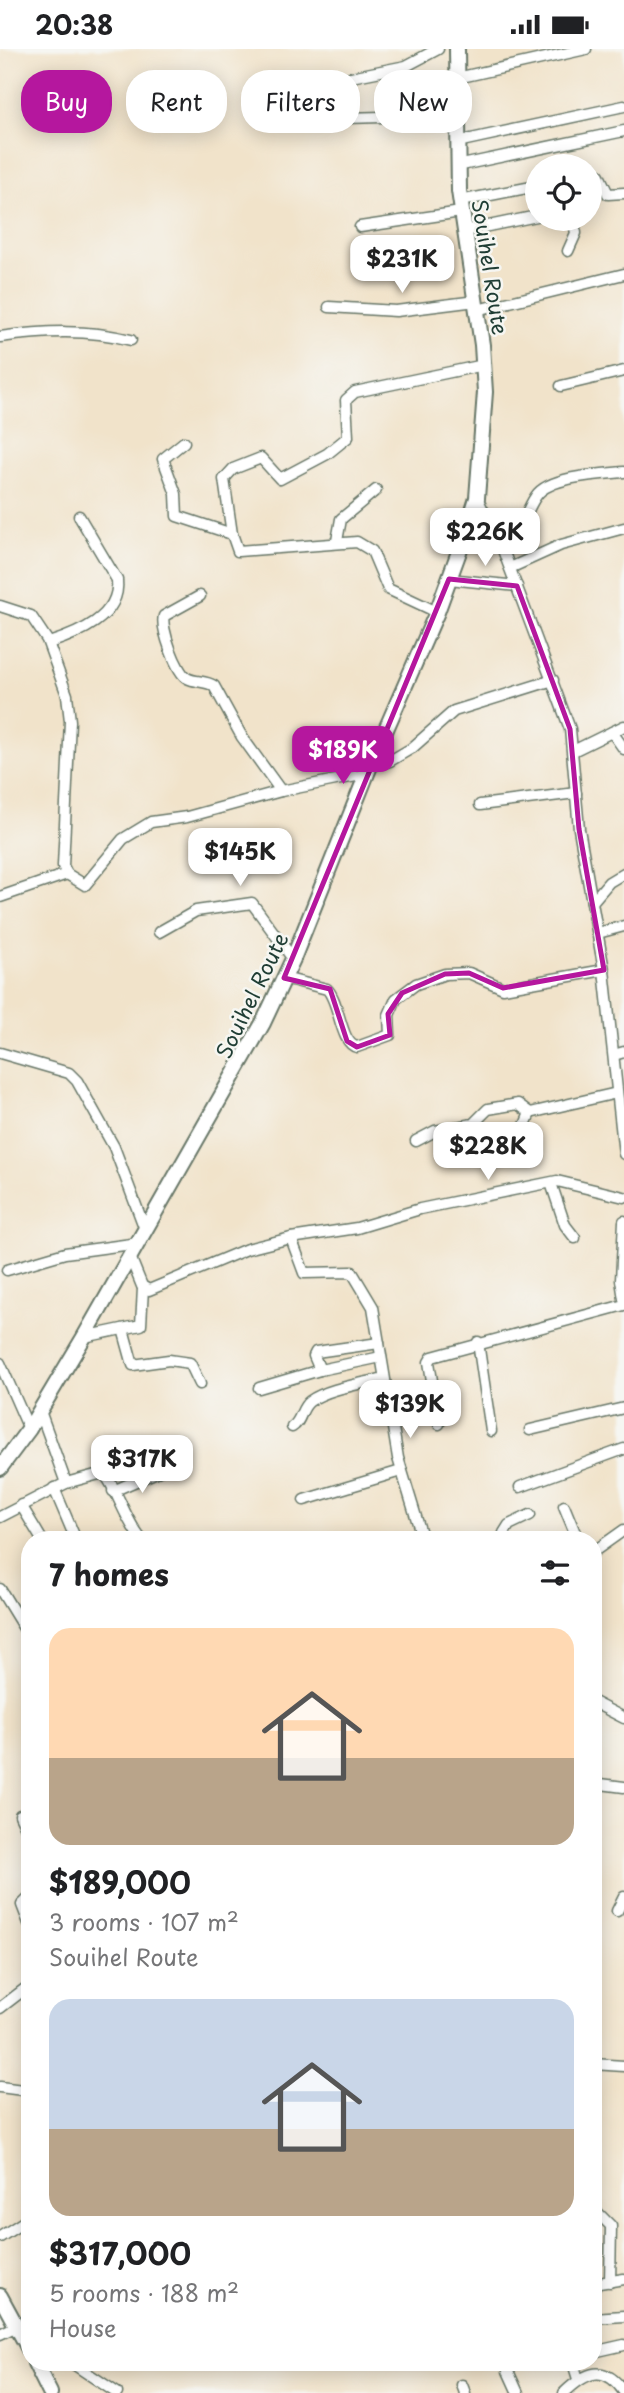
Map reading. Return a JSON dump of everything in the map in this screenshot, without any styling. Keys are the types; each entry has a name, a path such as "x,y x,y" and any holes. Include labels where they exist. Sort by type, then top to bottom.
{"main road":[{"name":"Souihel Route","path":"457,49 457,70"},
{"name":"Souihel Route","path":"0,1468 40,1411 244,1062 293,959 368,770 437,612 477,498 484,421 484,365 460,207 457,133"},
{"path":"0,2296 21,2328"},
{"path":"39,2371 50,2393"}],"street":[{"path":"360,75 406,66 438,49"},
{"path":"472,75 586,49"},
{"path":"457,142 516,132 624,106"},
{"path":"457,166 624,131"},
{"path":"602,179 608,194 624,193"},
{"path":"360,227 460,207 525,189"},
{"path":"464,231 525,218"},
{"path":"568,251 576,231"},
{"path":"329,307 396,311 476,306 624,274"},
{"path":"0,337 63,332 111,335 131,340"},
{"path":"437,612 388,589 368,547 351,541 240,552 234,547 224,483 233,469 262,458 275,478 280,479 320,459 347,439 346,400 352,394 484,365"},
{"path":"561,386 624,371"},
{"path":"184,442 163,459 176,494 177,516 232,534"},
{"path":"503,550 516,539 536,496 545,487 585,476 624,472"},
{"path":"337,541 341,519 376,490"},
{"path":"477,498 503,550 569,729 592,901 619,1054 617,1093 624,1154"},
{"path":"49,643 92,624 106,613 117,589 117,580 79,516"},
{"path":"510,568 570,542 624,529"},
{"path":"449,579 516,586"},
{"path":"200,596 164,616 162,622 181,673 189,679 214,686 242,737 281,791"},
{"path":"0,606 31,616 49,643 69,710 64,866 67,874 85,885 123,838 150,822 187,817 368,770 412,748 454,711 553,680"},
{"path":"573,751 624,726"},
{"path":"612,732 624,749"},
{"path":"480,805 576,793"},
{"path":"592,901 609,882 624,873"},
{"path":"0,897 67,874"},
{"path":"159,932 196,911 252,903 293,959"},
{"path":"598,933 624,926"},
{"path":"284,978 327,989 331,993 347,1041 357,1048 390,1035 389,1012 402,993 445,974 469,973 503,988 604,970"},
{"path":"0,1053 69,1073 77,1081 114,1147 143,1238 65,1253 7,1270"},
{"path":"416,1141 435,1131 473,1124 486,1110 496,1106 518,1104 530,1113 617,1093"},
{"path":"454,1157 515,1137 523,1130 530,1113"},
{"path":"143,1288 149,1290 166,1285 232,1254 290,1238 357,1228 420,1209 565,1181 624,1197"},
{"path":"551,1184 565,1225 575,1238"},
{"path":"624,1221 621,1280 624,1299"},
{"path":"290,1238 304,1273 333,1270 356,1275 370,1298 401,1471 420,1531"},
{"path":"84,1337 143,1323 143,1288 131,1259"},
{"path":"439,1424 430,1359 478,1342 624,1305"},
{"path":"122,1329 133,1365 169,1360 190,1363 200,1384"},
{"path":"478,1342 491,1431"},
{"path":"320,1370 314,1356 316,1352 379,1343"},
{"path":"259,1388 320,1370 381,1357"},
{"path":"0,1363 29,1429"},
{"path":"292,1427 298,1424 302,1408 315,1398 384,1378"},
{"path":"530,1430 624,1408"},
{"path":"40,1411 66,1483"},
{"path":"520,1487 624,1449"},
{"path":"113,1490 159,1471"},
{"path":"304,1500 401,1471"},
{"path":"0,1517 54,1488 103,1473 125,1517 135,1531"},
{"path":"54,1488 72,1531"},
{"path":"21,1505 37,1531"},
{"path":"564,1506 574,1531"},
{"path":"505,1531 509,1525 530,1515"},
{"path":"602,1546 624,1530"},
{"path":"0,1589 21,1623"},
{"path":"602,1707 624,1718"},
{"path":"602,1784 624,1787"},
{"path":"617,1911 624,1897"},
{"path":"0,2008 21,1992"},
{"path":"602,2065 624,2066"},
{"path":"0,2087 21,2090"},
{"path":"602,2217 611,2226 610,2282"},
{"path":"0,2237 21,2224"},
{"path":"602,2283 624,2279"},
{"path":"602,2317 624,2316"},
{"path":"0,2334 21,2331"},
{"path":"602,2350 624,2345"},
{"path":"84,2371 117,2393"},
{"path":"508,2371 517,2393"},
{"path":"576,2371 578,2379"},
{"path":"564,2393 578,2379 598,2373 616,2381 624,2392"}],"highlighted area":[{"path":"449,579 517,586 570,729 579,829 604,970 503,988 469,973 445,974 402,993 388,1014 390,1035 357,1047 347,1041 330,989 284,978"}]}
